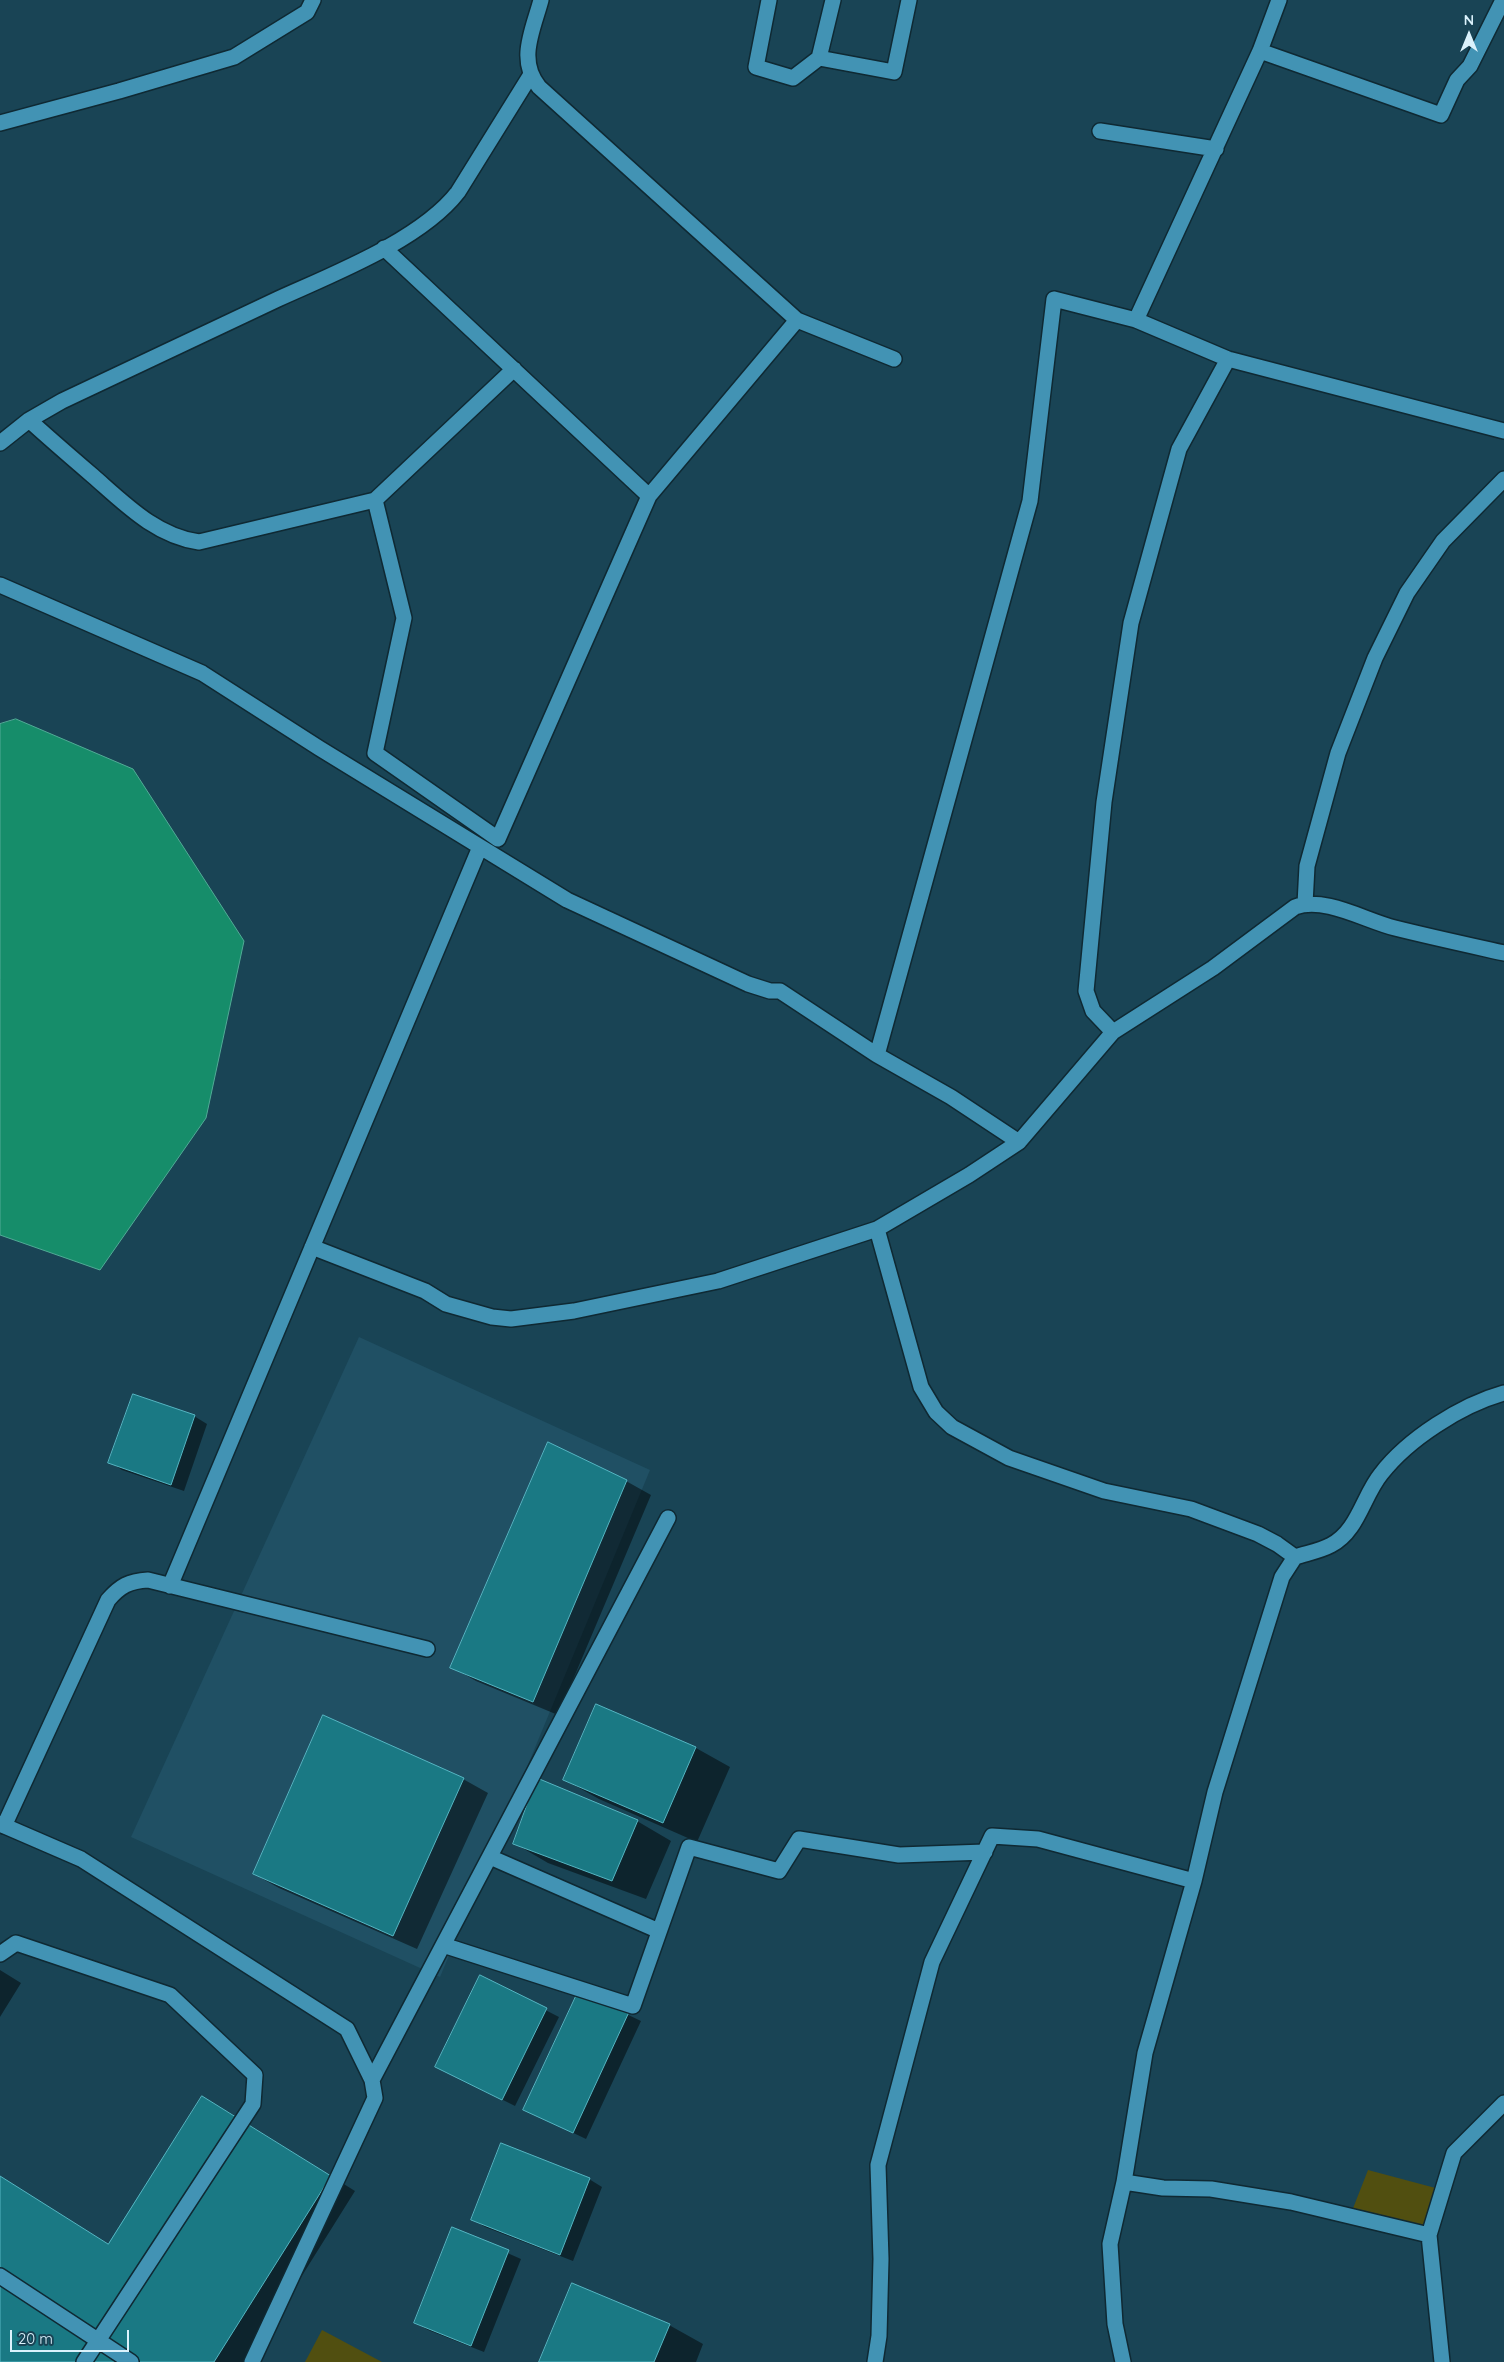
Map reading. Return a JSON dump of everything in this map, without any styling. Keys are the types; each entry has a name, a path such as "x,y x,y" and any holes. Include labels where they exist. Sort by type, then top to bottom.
{"street":[{"path":"0,123 119,91 234,56 307,12 313,0"},
{"path":"541,0 527,53 530,76 539,87 797,320 894,359"},
{"path":"769,0 756,67 793,78 819,58 833,0"},
{"path":"819,58 894,72 909,0"},
{"path":"1136,320 1216,149 1260,50 1279,0"},
{"path":"1260,50 1441,115 1457,80 1470,66 1503,0"},
{"path":"0,443 29,420 62,401 384,248 425,224 446,208 458,192 530,76"},
{"path":"1100,130 1216,149"},
{"path":"384,248 649,496"},
{"path":"877,1055 1030,501 1054,299 1136,320 1228,359 1504,431"},
{"path":"375,500 404,618 375,753 498,839 649,496 797,320"},
{"path":"1113,1032 1093,1011 1086,991 1104,802 1131,622 1179,449 1228,359"},
{"path":"29,420 135,513 167,533 186,540 199,542 375,500 514,369"},
{"path":"1305,904 1308,866 1338,753 1375,658 1407,593 1443,541 1504,479"},
{"path":"0,585 202,673 318,748 567,900 748,984 770,991 780,991 877,1055 935,1087 1019,1142"},
{"path":"170,1586 480,847"},
{"path":"312,1247 425,1291 446,1304 492,1318 511,1319 574,1312 718,1281 877,1229 970,1175 1019,1142 1113,1032 1213,968 1288,912 1305,904 1341,910 1392,927 1504,953"},
{"path":"877,1229 921,1387 936,1412 952,1426 1009,1458 1104,1491 1191,1509 1258,1534 1295,1558"},
{"path":"1123,2362 1115,2324 1110,2244 1124,2182 1145,2053 1194,1882 1215,1792 1282,1577 1295,1558 1319,1551 1343,1536 1351,1528 1379,1476 1410,1443 1421,1434 1472,1406 1504,1393"},
{"path":"372,2080 668,1518"},
{"path":"252,2362 375,2098 372,2080 346,2029 81,1859 2,1825 108,1600 122,1585 148,1580 426,1649"},
{"path":"876,2362 879,2336 881,2259 878,2165 932,1962 992,1836 1038,1839 1194,1882"},
{"path":"444,1945 633,2006 689,1847 778,1871 799,1839 899,1855 985,1852"},
{"path":"490,1857 660,1931"},
{"path":"0,1954 16,1943 170,1995 256,2075 253,2104 84,2362"},
{"path":"1442,2362 1429,2234 1454,2153 1504,2103"},
{"path":"1124,2182 1163,2188 1211,2189 1291,2202 1429,2234"},
{"path":"0,2276 131,2362"}],"shaded area":[{"path":"16,719 133,769 244,941 206,1118 100,1270 0,1235 0,724"},
{"path":"359,1337 650,1470 440,1977 131,1837"},
{"path":"1368,2170 1443,2190 1429,2235 1350,2216"},
{"path":"322,2330 382,2362 305,2362"}],"building":[{"path":"133,1394 195,1415 171,1485 108,1463"},
{"path":"548,1442 627,1480 533,1702 450,1668"},
{"path":"596,1704 696,1747 663,1823 563,1780"},
{"path":"323,1715 464,1778 393,1936 253,1874"},
{"path":"537,1778 638,1820 612,1881 513,1844"},
{"path":"480,1975 547,2008 502,2100 435,2067"},
{"path":"579,1990 629,2012 573,2133 523,2110"},
{"path":"202,2096 331,2176 214,2362 0,2362 0,2176 108,2244"},
{"path":"501,2143 590,2178 560,2255 471,2220"},
{"path":"452,2227 509,2250 471,2346 414,2323"},
{"path":"572,2283 670,2324 654,2362 539,2362"}]}
